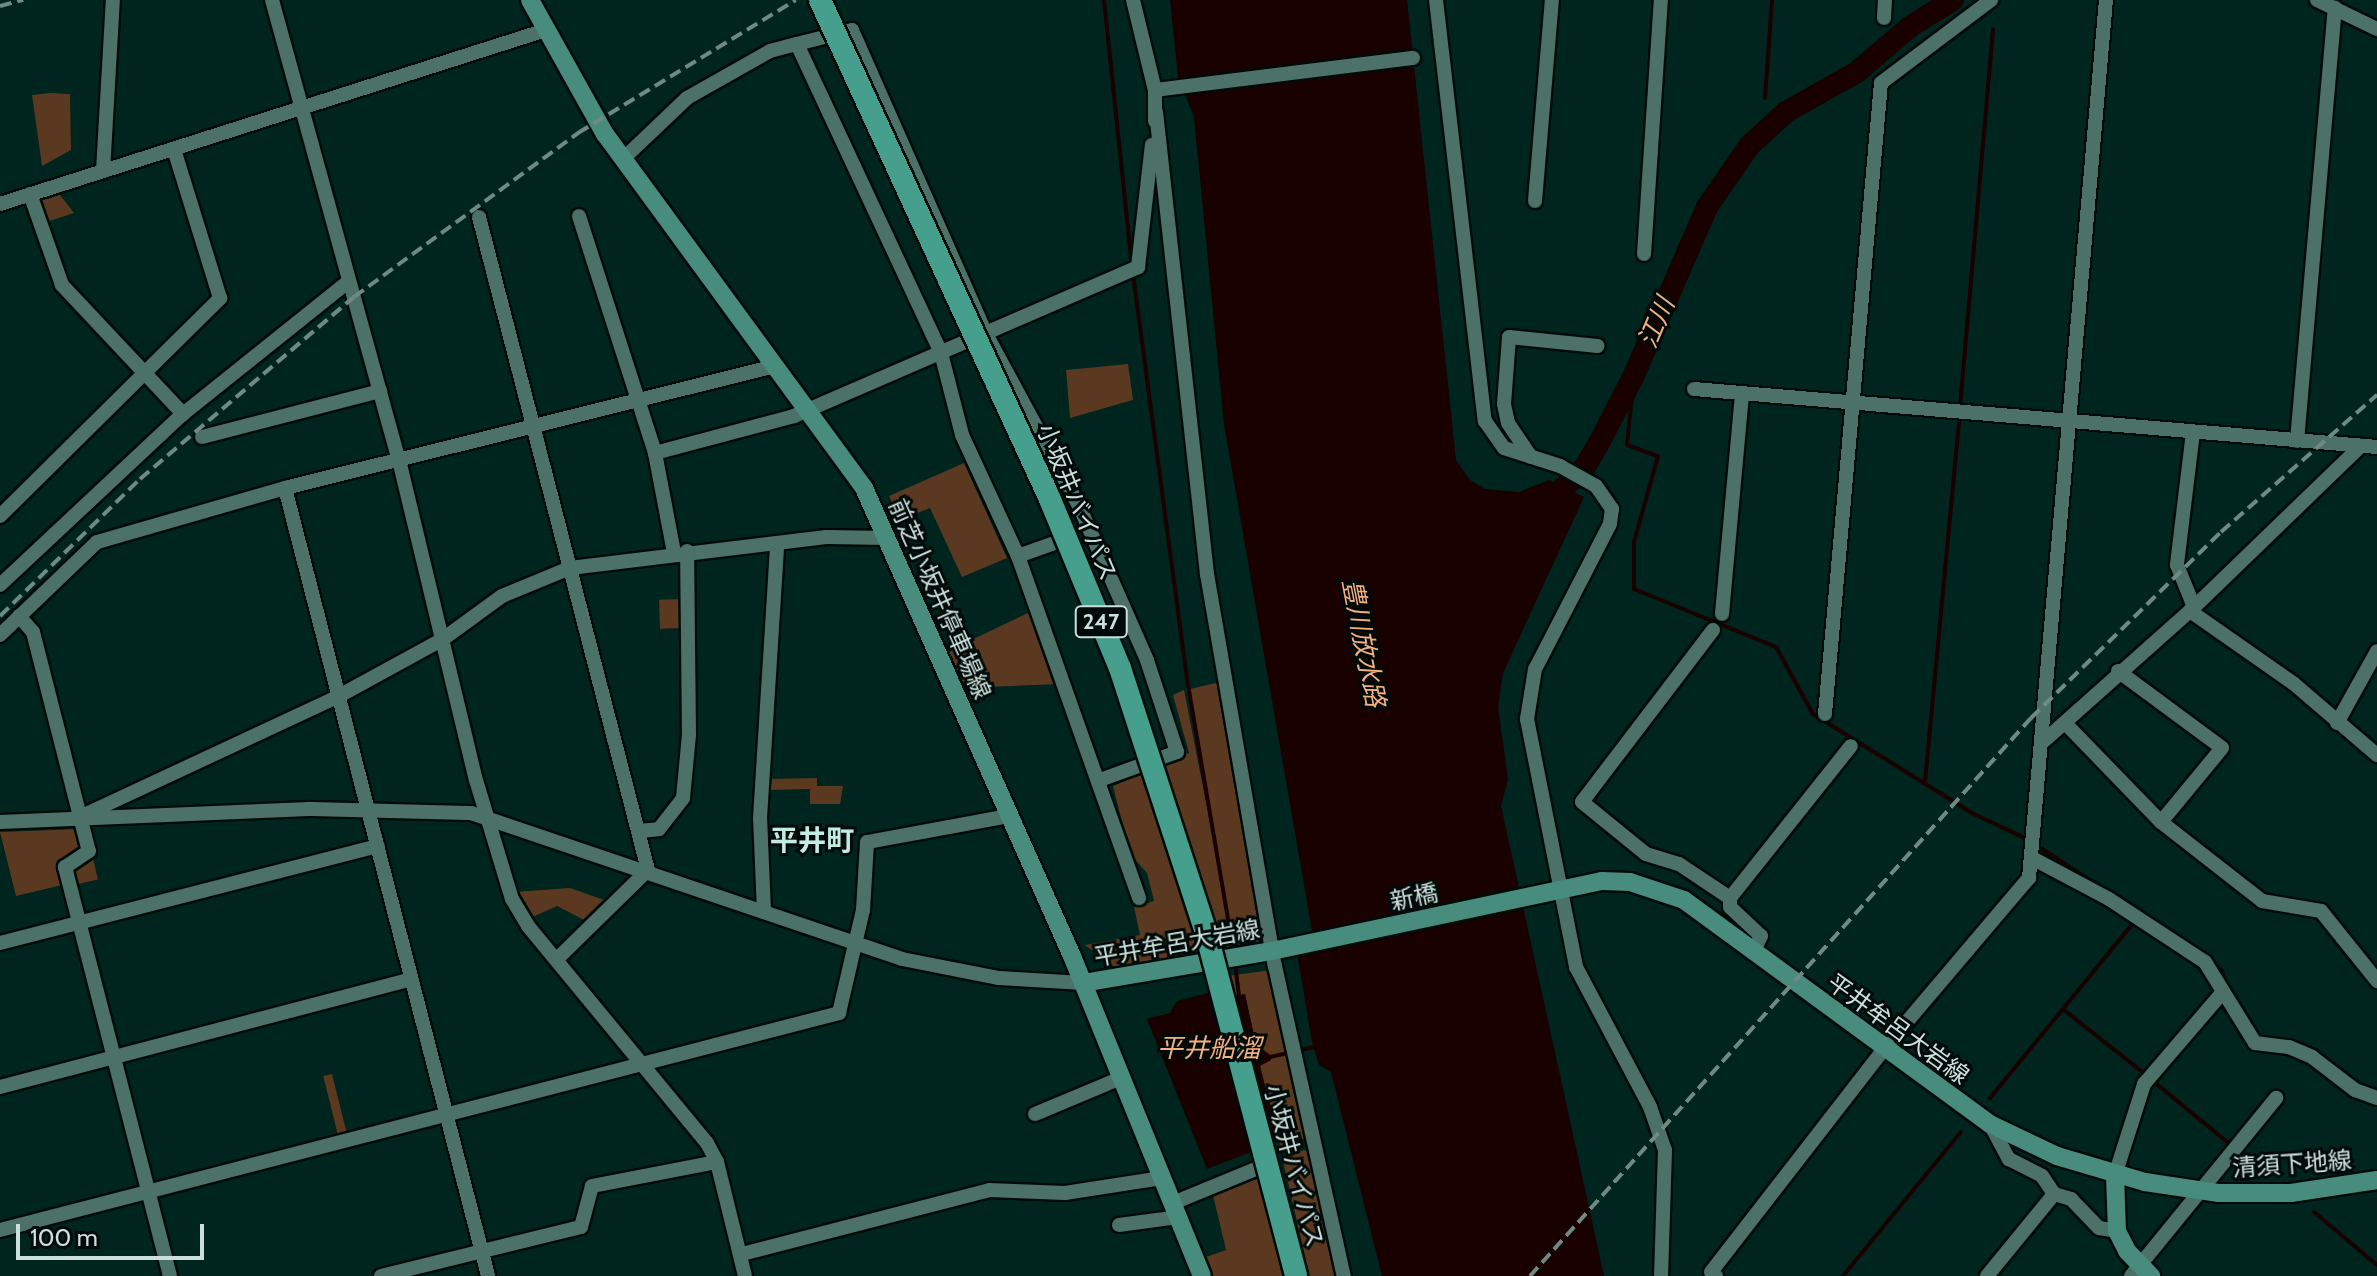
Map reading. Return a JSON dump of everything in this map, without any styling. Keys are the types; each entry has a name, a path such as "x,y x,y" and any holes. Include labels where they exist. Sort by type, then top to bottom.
{"highway":[{"name":"小坂井バイパス","path":"820,0 1049,497 1120,668 1207,936 1296,1276"}],"main road":[{"name":"前芝小坂井停車場線","path":"530,0 623,159 864,488 1083,983 1202,1276"},
{"name":"平井牟呂大岩線","path":"1558,891 1602,881 1660,888 1990,1124 2115,1175"},
{"name":"新橋","path":"1276,950 1558,891"},
{"name":"平井牟呂大岩線","path":"1083,983 1276,950"},
{"name":"清須下地線","path":"2115,1175 2200,1190 2291,1193 2377,1180"},
{"path":"2115,1175 2117,1231 2140,1273"}],"street":[{"path":"103,171 113,0"},
{"path":"272,0 298,108 399,460 512,899 557,959 644,1062 717,1162 745,1276"},
{"path":"1436,0 1485,421 1504,448 1560,466 1596,486 1612,509 1610,524 1528,694 1527,719 1558,891 1576,967 1650,1107 1665,1150 1661,1276"},
{"path":"1535,201 1552,0"},
{"path":"1644,254 1661,0"},
{"path":"1884,18 1885,0"},
{"path":"1825,714 1881,83 1991,0"},
{"path":"1716,1276 1711,1272 1883,1050 2005,911 2029,878 2045,740 2073,421 2106,0"},
{"path":"2317,0 2377,29"},
{"path":"655,453 808,409 1138,267 1158,90 1137,5"},
{"path":"2297,441 2335,8"},
{"path":"0,204 546,30"},
{"path":"623,159 687,98 770,51 852,30 986,334 1113,581 1177,752 1100,780"},
{"path":"797,44 941,353 962,435 1018,556 1100,780 1139,898"},
{"path":"1158,90 1413,58"},
{"path":"1156,112 1207,574 1276,950 1344,1276"},
{"path":"0,516 220,298 174,149"},
{"path":"30,194 62,285 183,414"},
{"path":"579,216 641,402 680,552 689,735 683,798 659,829 638,831"},
{"path":"479,217 648,870"},
{"path":"0,585 183,414 348,282"},
{"path":"1531,457 1508,423 1504,404 1509,337 1598,346"},
{"path":"0,635 97,542 285,488 534,425 641,402 775,366"},
{"path":"1694,389 2377,447"},
{"path":"202,437 380,391"},
{"path":"1722,614 1742,393"},
{"path":"2193,432 2177,565 2192,609 2293,683 2377,755"},
{"path":"2045,740 2118,671 2192,609 2361,446"},
{"path":"285,488 488,1276"},
{"path":"80,818 339,696 443,639 502,596 570,568 680,552 826,537 888,538"},
{"path":"1018,556 1057,542"},
{"path":"764,912 760,818 777,544"},
{"path":"19,616 33,632 89,854 65,865 170,1276"},
{"path":"1713,630 1582,802 1646,854 1679,864 1730,898"},
{"path":"2337,723 2377,651"},
{"path":"2118,671 2222,748 2161,822"},
{"path":"2065,723 2161,822 2262,901 2321,911 2377,981"},
{"path":"1753,953 1761,936 1730,907 1730,898 1851,746"},
{"path":"0,822 368,809 490,818 648,870 856,945 999,978 1083,983"},
{"path":"0,1230 839,1013 856,945 867,842 1009,816"},
{"path":"0,943 378,846"},
{"path":"2032,858 2109,899 2205,962 2218,976 2222,993 2255,1043 2289,1047 2312,1057 2355,1090 2377,1098"},
{"path":"557,959 648,870"},
{"path":"0,1087 411,979"},
{"path":"2115,1175 2144,1084 2222,993"},
{"path":"1035,1114 1121,1078"},
{"path":"2140,1273 2200,1190 2276,1098"},
{"path":"1990,1124 2009,1159 2042,1176 2054,1194 2071,1199 2099,1228 2117,1231"},
{"path":"381,1276 481,1249 581,1227 592,1186 717,1162"},
{"path":"1119,1225 1176,1210 1256,1169"},
{"path":"742,1254 989,1190 1065,1193 1162,1178"},
{"path":"1987,1276 2054,1194"}],"shaded area":[{"path":"70,94 71,150 42,166 32,95"},
{"path":"57,191 74,213 43,223 35,198"},
{"path":"1128,364 1133,400 1070,418 1066,370"},
{"path":"964,463 1007,558 962,577 930,508 900,520 889,496"},
{"path":"682,599 683,628 660,629 659,600"},
{"path":"1030,612 1059,684 961,688 946,652"},
{"path":"1220,682 1265,940 1116,968 1085,945 1140,935 1134,907 1154,901 1147,873 1130,854 1113,786 1189,753 1173,695 1184,690 1232,934 1190,689"},
{"path":"817,778 817,786 843,786 840,804 810,804 810,789 766,790 766,779"},
{"path":"80,829 86,850 66,859 66,884 16,896 0,832"},
{"path":"93,858 98,879 72,886 67,864"},
{"path":"570,888 610,902 590,923 557,906 530,918 514,892"},
{"path":"1271,970 1308,1137 1280,1146 1260,1066 1270,1055 1256,1045 1245,995 1232,996 1227,976"},
{"path":"332,1074 347,1136 339,1138 323,1076"},
{"path":"1310,1149 1339,1276 1310,1276 1282,1156"},
{"path":"1259,1178 1283,1276 1210,1276 1203,1258 1226,1250 1213,1195"}],"water":[{"name":"豊川放水路","path":"1170,0 1407,0 1456,460 1470,480 1485,489 1519,492 1549,480 1584,497 1503,673 1498,707 1508,779 1501,806 1604,1276 1382,1276 1331,1072 1319,1065 1312,1042 1297,953 1315,948 1224,424 1194,117 1178,77"},
{"name":"平井船溜","path":"1208,993 1211,1000 1245,994 1256,1044 1270,1055 1271,1060 1260,1066 1279,1141 1207,1169 1147,1019 1170,1013 1177,1001"}],"waterway":[{"path":"1104,0 1132,266"},
{"path":"1765,98 1772,0"},
{"name":"江川","path":"1546,505 1585,467 1600,441 1634,375 1707,207 1750,145 1786,112 1857,72 1911,26 1953,0"},
{"path":"1960,407 1993,29"},
{"path":"1133,274 1187,679 1234,954"},
{"path":"1634,375 1627,445 1658,456 1634,542 1634,589 1776,647 1813,714 1972,813 2027,839"},
{"path":"1925,782 1959,419"},
{"path":"2042,849 2104,889"},
{"path":"1990,1098 2133,923"},
{"path":"2198,950 2222,971 2226,985"},
{"path":"1235,963 1239,996"},
{"path":"2064,1010 2145,1074"},
{"path":"1270,1057 1314,1047"},
{"path":"2339,1069 2364,1087"},
{"path":"2153,1081 2232,1146"},
{"path":"1843,1276 1961,1132"},
{"path":"2238,1150 2261,1169"},
{"path":"2314,1212 2377,1265"}],"railway":[{"path":"0,6 23,0"},
{"path":"0,616 140,479 354,297 578,133 796,0"},
{"path":"1530,1276 2031,718 2221,532 2377,395"}],"district":[{"name":"平井町","path":"812,840"}]}
